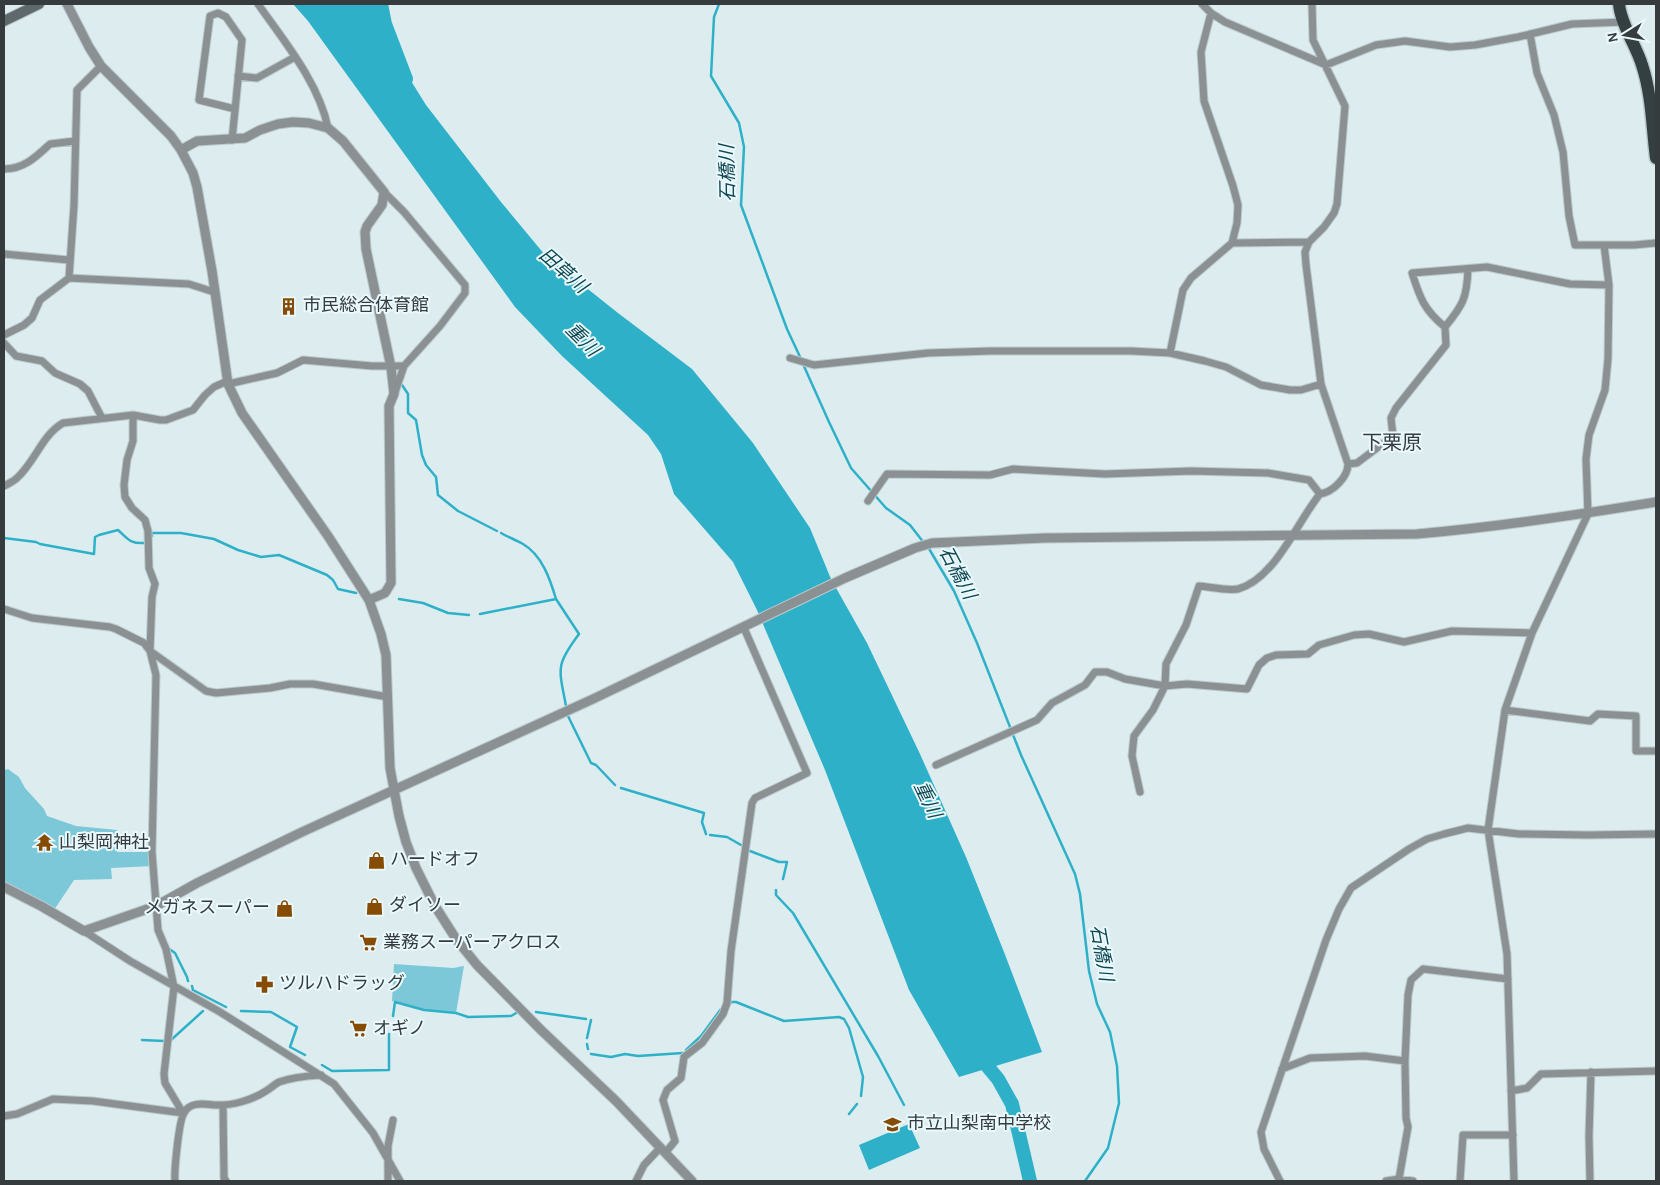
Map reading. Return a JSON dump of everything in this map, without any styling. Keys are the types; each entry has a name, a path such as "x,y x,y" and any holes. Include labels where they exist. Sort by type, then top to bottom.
{"highway":[{"path":"1619,4 1647,82 1656,158"}],"main road":[{"path":"4,21 38,4"}],"street":[{"path":"66,4 101,66 162,127 180,150 193,173 228,384 242,413 328,536 369,600 386,655 389,750 394,791 404,834 416,868 435,906 456,939 477,965 692,1181"},
{"path":"258,4 295,57 321,103 328,128"},
{"path":"1202,4 1210,13 1225,22 1326,65 1376,45 1405,40 1450,47 1483,43 1572,24 1624,22"},
{"path":"1140,792 1132,756 1134,736 1153,710 1165,686 1166,664 1186,625 1199,586 1236,589 1253,583 1270,568 1293,535 1309,506 1320,494 1327,493 1334,488 1348,469 1322,384 1306,266 1305,252 1309,242 1324,227 1334,213 1337,204 1346,106 1313,40 1312,4"},
{"path":"1170,353 1184,290 1191,278 1232,243 1237,223 1238,206 1233,186 1204,101 1201,52 1210,13"},
{"path":"232,140 242,40 226,17 218,14 210,16 199,100 235,109"},
{"path":"1530,34 1537,73 1554,115 1563,152 1569,216 1575,245 1656,243"},
{"path":"238,76 257,78 295,57"},
{"path":"69,278 69,260 73,236 77,90 101,66"},
{"path":"180,150 198,141 245,138 260,130 278,124 293,122 309,123 328,128 343,142 384,192 411,219 465,285 465,293 440,326 404,366 389,406 391,583 385,593 369,600"},
{"path":"4,169 33,161 50,144 75,142"},
{"path":"384,192 382,205 367,226 365,232 366,248 391,367 394,394"},
{"path":"1232,243 1309,242"},
{"path":"1514,1181 1507,954 1488,830 1505,710 1532,633 1588,514 1586,459 1589,435 1605,390 1608,359 1609,285 1604,245"},
{"path":"4,254 69,260"},
{"path":"1445,327 1436,320 1420,299 1412,273 1487,267 1570,284 1609,285"},
{"path":"1348,464 1357,463 1393,436 1391,418 1396,408 1446,345 1445,327 1460,309 1464,299 1468,269"},
{"path":"4,335 24,325 32,318 40,300 69,278 189,284 214,292"},
{"path":"4,343 16,356 42,361 55,373 80,384 88,391 102,418"},
{"path":"791,359 814,365 928,353 1131,351 1170,353 1205,361 1226,367 1261,385 1301,390 1322,384"},
{"path":"4,486 16,479 24,471 54,428 63,423 133,415 166,420 193,410 204,395 214,387 225,382 228,384 277,373 304,360 391,367 404,366"},
{"path":"133,415 133,441 127,460 124,485 125,497 132,508 145,520 148,531 149,568 155,584 152,597 150,651 156,675 152,852 158,930 166,949 174,987 164,1074 165,1083 183,1113"},
{"path":"868,500 887,474 990,475 1013,469 1105,474 1191,471 1268,473 1309,480 1320,494"},
{"path":"84,931 156,906 206,878 302,832 744,628 845,578 914,548 932,543 1065,538 1417,534 1588,514 1656,502"},
{"path":"4,609 32,618 110,627 144,643 150,651 206,692 216,693 270,688 290,684 313,684 388,697"},
{"path":"636,1181 644,1165 675,1141 663,1100 667,1090 681,1078 684,1057 702,1042 723,1014 727,1003 731,951 752,803 755,798 807,773 744,628"},
{"path":"936,765 1037,720 1052,703 1084,685 1095,672 1107,672 1125,679 1165,686 1187,684 1247,689 1259,665 1267,658 1276,655 1308,654 1320,645 1354,635 1369,634 1404,642 1452,631 1532,633"},
{"path":"1505,710 1590,720 1598,714 1636,716 1636,751 1656,751"},
{"path":"1280,1181 1264,1149 1261,1132 1326,940 1338,909 1351,888 1427,839 1468,828 1518,834 1656,834"},
{"path":"4,889 41,906 84,931 130,962 220,1012 334,1084 372,1133 400,1181"},
{"path":"1399,1179 1408,1127 1405,1061 1410,980 1423,969 1508,979"},
{"path":"1282,1069 1310,1058 1365,1056 1405,1061"},
{"path":"1511,1091 1527,1088 1541,1074 1656,1071"},
{"path":"1590,1181 1588,1136 1592,1072"},
{"path":"175,1181 177,1150 183,1113 190,1106 197,1104 223,1105 248,1100 278,1083 295,1077 321,1075"},
{"path":"4,1116 17,1114 53,1100 93,1101 183,1113"},
{"path":"223,1105 224,1178 226,1181"},
{"path":"388,1181 388,1146 393,1120"},
{"path":"1460,1181 1463,1135 1512,1135"},
{"path":"1386,1181 1399,1179 1413,1181"}],"shaded area":[{"path":"8,769 19,777 25,788 44,809 47,816 76,826 117,830 117,852 152,852 153,866 111,868 112,879 74,880 52,913 4,887 4,770"},
{"path":"394,964 453,968 464,966 456,1013 424,1010 392,1001"}],"water":[{"path":"293,4 386,4 388,44 426,105 501,202 545,255 692,369 753,443 810,528 831,579 867,643 920,754 966,857 1042,1052 959,1077 909,990 825,770 757,610 733,562 674,494 661,454 648,435 562,356 515,307 308,21"},
{"path":"909,1124 920,1148 869,1170 859,1145"}],"waterway":[{"name":"田草川","path":"381,4 385,24 406,79"},
{"name":"石橋川","path":"719,4 714,17 711,76 739,123 744,147 741,205 787,329 801,359"},
{"name":"石橋川","path":"803,364 851,468 886,508 910,525 924,543"},
{"path":"402,385 408,394 408,413 416,420 422,455 426,465 436,477 438,495 458,511 497,531"},
{"path":"4,538 36,542 94,554 95,537 118,530 133,542 145,543"},
{"path":"152,536 151,533 181,533 214,539 238,550 261,557 279,555 327,575 333,580 338,589 356,593"},
{"path":"501,533 523,544 535,554 548,576 556,599"},
{"name":"石橋川","path":"928,547 954,591 977,643 1021,755 1075,874 1080,894 1089,971 1097,1004 1110,1032 1117,1066 1119,1103 1108,1148 1085,1181"},
{"path":"399,599 423,603 448,613 469,615"},
{"path":"480,614 556,599 579,634 562,661 561,675 566,706"},
{"path":"568,716 591,763 596,765 615,785"},
{"path":"621,788 704,813 702,822 706,834"},
{"path":"710,835 727,837 741,845"},
{"path":"750,851 779,862 787,862 783,879"},
{"path":"776,890 776,895 793,913 878,1056 904,1105"},
{"path":"168,948 175,953 188,981"},
{"path":"192,986 193,990 226,1007"},
{"path":"393,1016 395,1002 424,1010 456,1013 468,1017 511,1016 518,1012"},
{"path":"729,1006 731,1002 736,1002 784,1021 839,1017 844,1019 849,1028 863,1077 861,1096"},
{"path":"686,1050 701,1036 721,1009"},
{"path":"171,1040 203,1011"},
{"path":"241,1011 271,1012 297,1027 290,1047 305,1055"},
{"path":"536,1012 586,1019"},
{"path":"587,1038 591,1020"},
{"path":"322,1065 332,1071 389,1070 389,1034"},
{"path":"142,1040 164,1041"},
{"path":"587,1044 588,1049"},
{"path":"591,1054 611,1057 625,1054 638,1056 683,1053"},
{"name":"重川","path":"978,1055 998,1079 1012,1104 1030,1181"},
{"path":"849,1114 857,1104"}],"place":[{"name":"市民総合体育館","path":"289,306"},
{"name":"山梨岡神社","path":"45,843"},
{"name":"ハードオフ","path":"376,860"},
{"name":"ダイソー","path":"375,906"},
{"name":"メガネスーパー","path":"284,908"},
{"name":"業務スーパーアクロス","path":"369,943"},
{"name":"ツルハドラッグ","path":"265,984"},
{"name":"オギノ","path":"359,1029"},
{"name":"市立山梨南中学校","path":"893,1124"}],"district":[{"name":"下栗原","path":"1392,443"}]}
